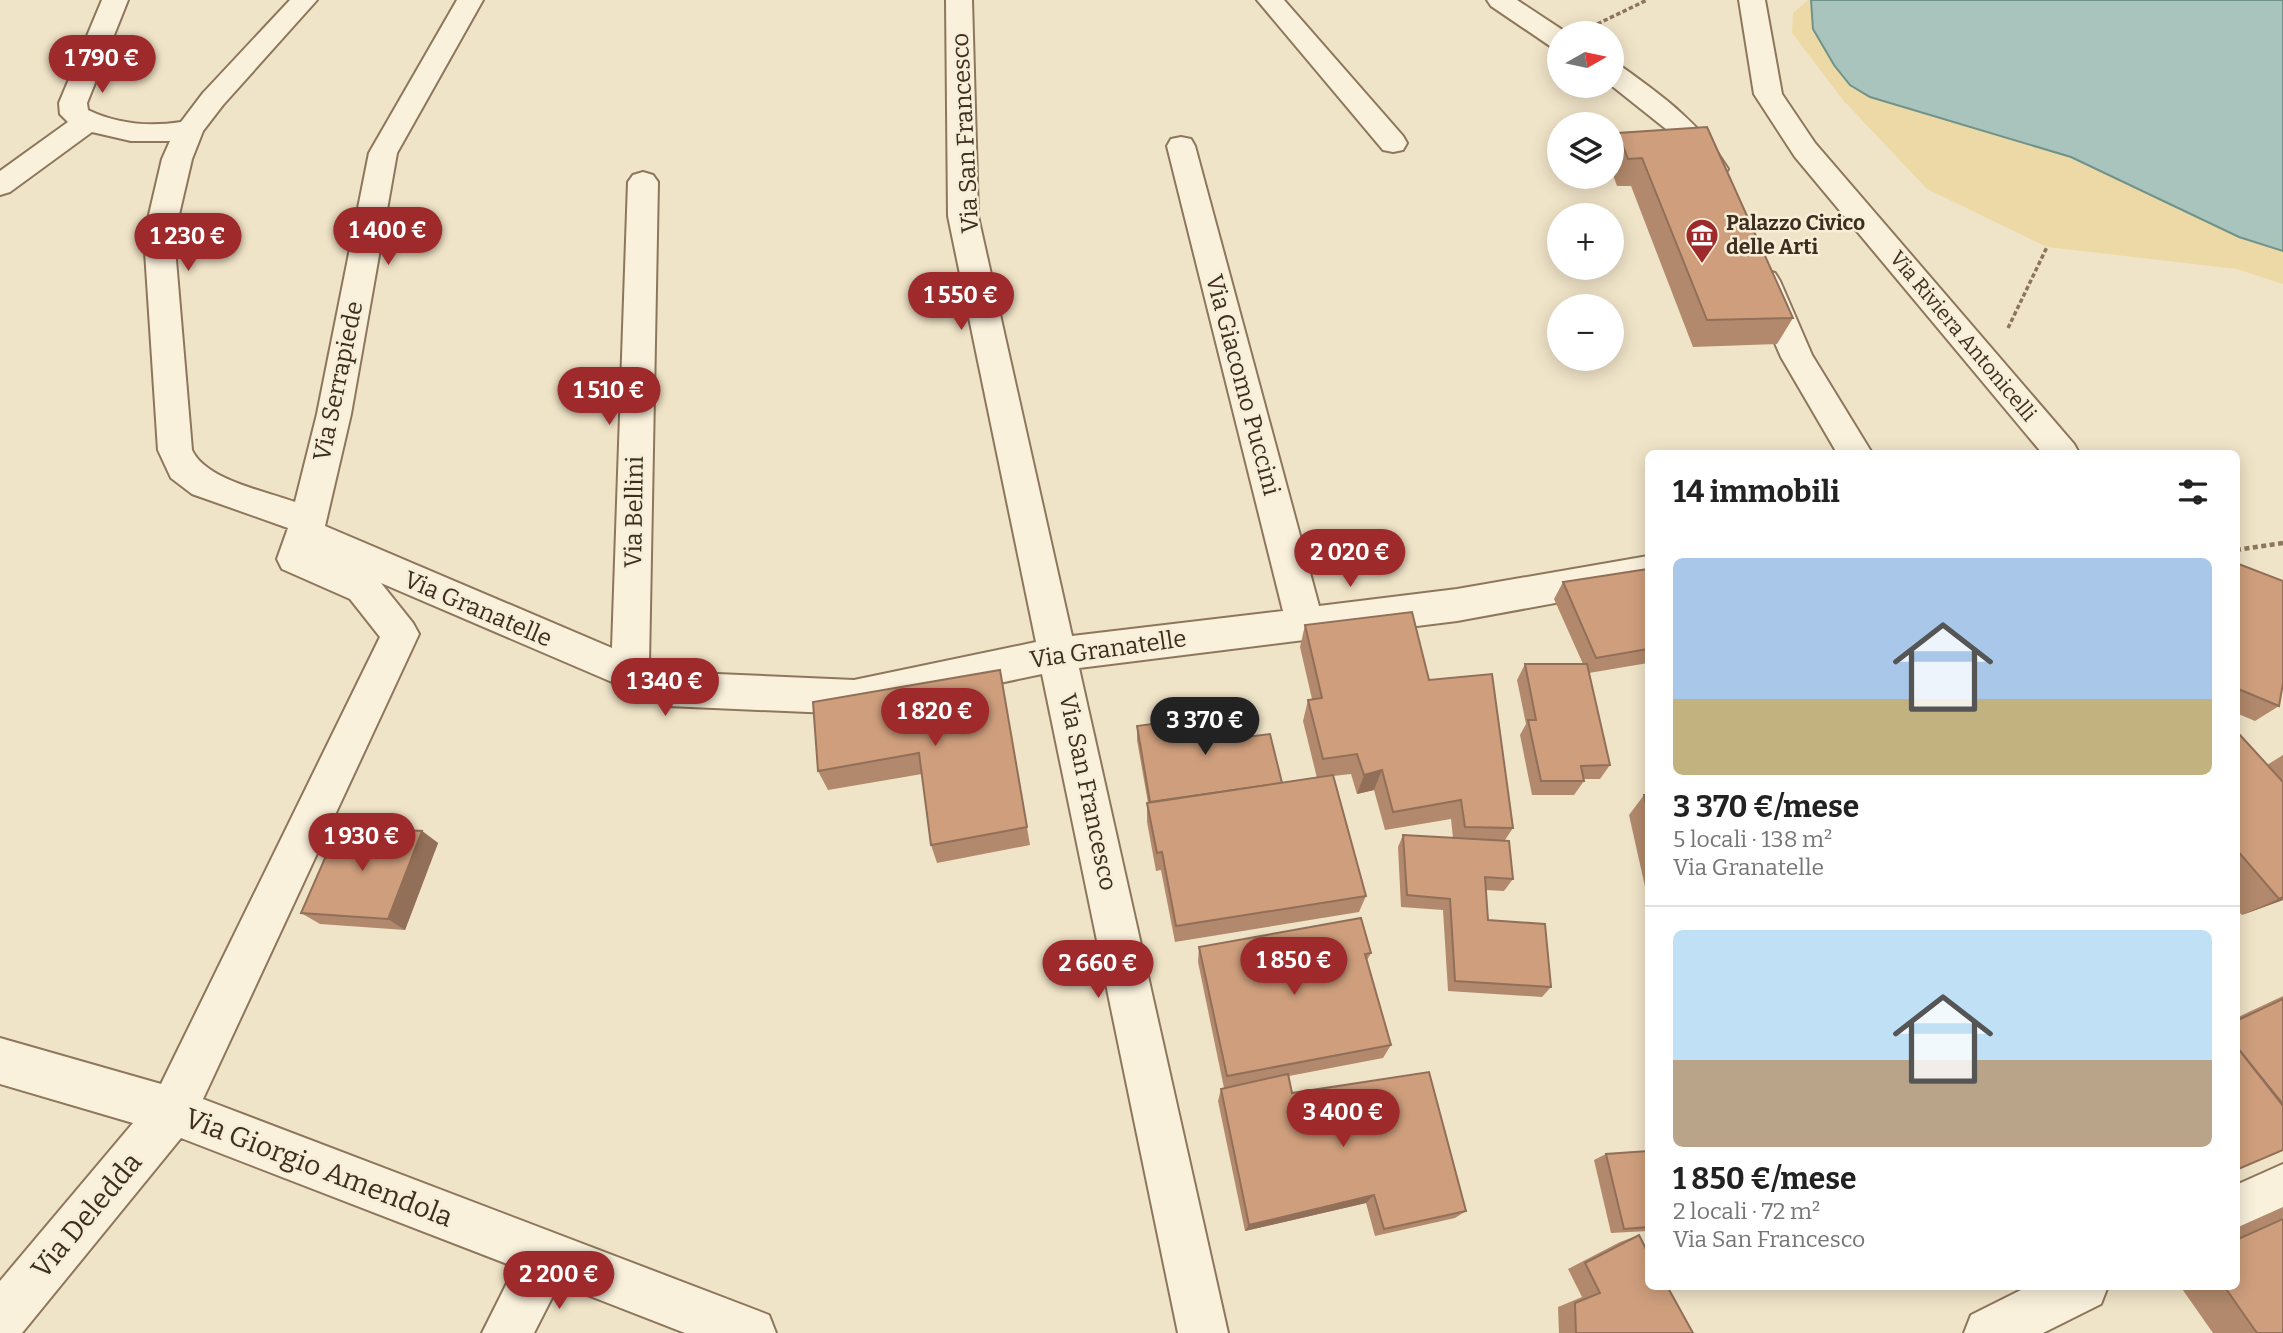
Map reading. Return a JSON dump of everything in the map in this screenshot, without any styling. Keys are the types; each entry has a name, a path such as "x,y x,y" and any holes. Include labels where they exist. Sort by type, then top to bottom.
{"street":[{"path":"115,0 72,103 74,114 87,122 128,131 165,134 190,129"},
{"name":"Via Granatelle","path":"304,0 213,99 190,129 177,159 159,236 175,450 183,468 204,484 306,527 465,604 668,689 854,698 1058,654 1457,605 1645,572"},
{"name":"Via Serrapiede","path":"173,1111 400,634 363,589 295,559 306,527 334,414 383,153 470,0"},
{"name":"Via San Francesco","path":"959,0 963,216 1203,1333"},
{"path":"1270,0 1393,143"},
{"path":"1500,0 1547,32"},
{"name":"Via Riviera Antonicelli","path":"1752,0 1768,93 1805,150 2059,450"},
{"path":"1624,82 1667,113 1701,146 1726,197"},
{"path":"0,185 87,122"},
{"name":"Via Giacomo Puccini","path":"1181,146 1305,624"},
{"name":"Via Bellini","path":"630,673 643,182"},
{"path":"1754,258 1797,357 1853,450"},
{"name":"Via Giorgio Amendola","path":"0,1061 173,1111 751,1333"},
{"name":"Via Deledda","path":"0,1320 173,1111"},
{"path":"2240,1208 2283,1188"},
{"path":"507,1333 548,1255"},
{"path":"1989,1333 2075,1290"}],"path":[{"path":"1604,21 1647,0"},
{"path":"2023,301 2047,247"},
{"path":"2240,549 2283,543"}],"sand":[{"path":"1811,0 1813,29 1834,65 1850,85 1870,97 2071,157 2239,237 2283,251 2283,284 2237,269 2047,247 1927,189 1843,100 1792,33 1793,13"}],"water":[{"path":"1811,0 2283,0 2283,251 2239,237 2071,157 1870,97 1850,85 1834,65 1813,29"}],"building":[{"path":"1707,127 1793,318 1707,320 1642,158 1628,159 1624,149 1624,133"},
{"path":"2240,565 2283,581 2283,683 2279,706 2240,690"},
{"path":"1645,569 1645,650 1596,658 1563,582"},
{"path":"1412,612 1429,680 1492,674 1513,828 1465,827 1461,800 1393,812 1382,770 1364,775 1357,754 1323,759 1308,700 1322,698 1305,625"},
{"path":"1525,664 1587,664 1610,765 1581,766 1584,781 1541,781 1528,720 1536,720"},
{"path":"1000,670 1027,827 931,845 919,753 818,771 813,702"},
{"path":"1239,712 1246,737 1270,734 1282,783 1150,802 1137,726"},
{"path":"2240,735 2283,782 2283,897 2279,899 2240,854"},
{"path":"1333,775 1366,896 1176,926 1162,852 1157,853 1147,803"},
{"path":"339,826 422,831 388,919 301,913"},
{"path":"1403,835 1509,841 1513,879 1485,877 1488,920 1545,924 1551,987 1455,981 1450,899 1407,895"},
{"path":"1361,918 1371,953 1365,954 1391,1045 1227,1076 1199,947"},
{"path":"2283,999 2283,1104 2240,1051 2240,1019"},
{"path":"2240,1051 2283,1106 2283,1150 2240,1168"},
{"path":"1429,1072 1466,1211 1384,1229 1374,1195 1249,1225 1221,1089 1288,1074 1292,1093"},
{"path":"1645,1151 1645,1227 1624,1229 1606,1154"},
{"path":"2283,1219 2283,1333 2257,1333 2227,1290 2240,1290 2240,1238"},
{"path":"1639,1235 1645,1247 1645,1290 1669,1290 1693,1333 1576,1333 1575,1303 1600,1293 1585,1263"}],"place":[{"name":"Palazzo Civico delle Arti","path":"1702,265"}]}
